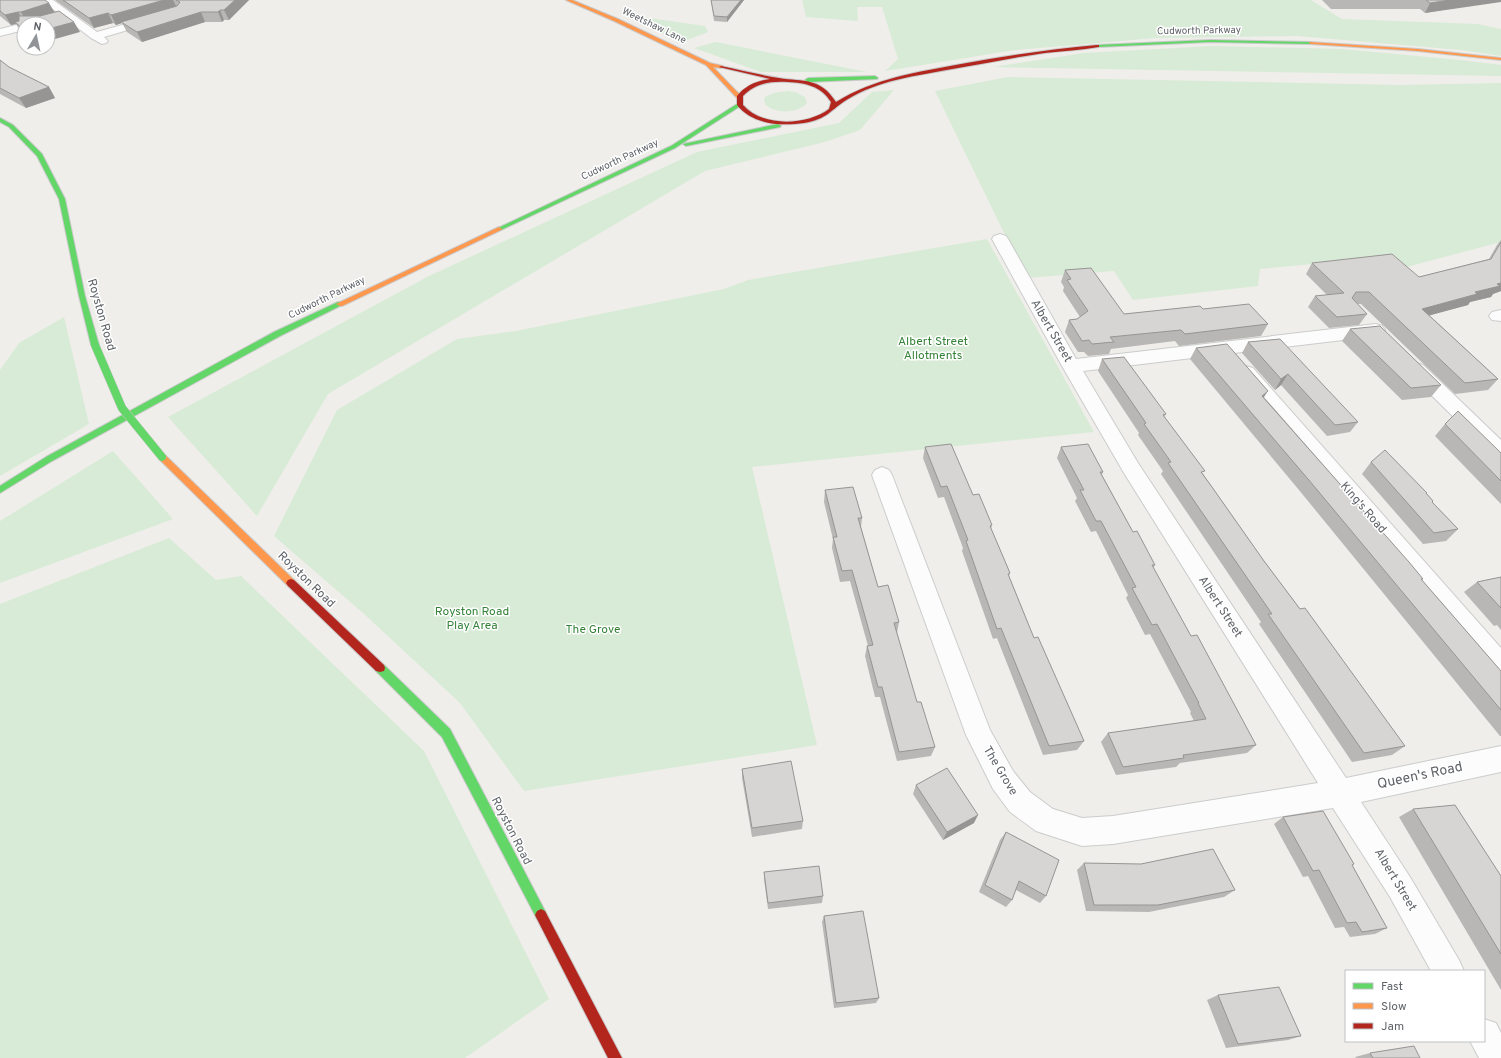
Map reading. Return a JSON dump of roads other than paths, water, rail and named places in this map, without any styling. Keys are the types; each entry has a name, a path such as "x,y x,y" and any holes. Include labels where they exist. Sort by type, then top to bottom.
{"main road":[{"name":"Weetshaw Lane","path":"568,0 616,20 708,64 780,80"},
{"name":"Cudworth Parkway","path":"673,147 817,119 827,113 845,96 864,86 899,77 1004,58 1055,51 1167,42 1266,41 1332,43 1433,51 1501,59"},
{"name":"Weetshaw Lane","path":"708,64 739,101"},
{"name":"Cudworth Parkway","path":"0,490 49,459 277,334 673,147 739,101 744,91 753,85 765,81 780,80 899,77"},
{"name":"Cudworth Parkway","path":"796,80 821,87 830,93 834,99 833,106"},
{"name":"Cudworth Parkway","path":"739,101 744,112 755,118 769,122 802,122"},
{"name":"Royston Road","path":"0,120 11,126 40,155 62,199 82,296 95,345 122,408 162,457 259,552 394,680 446,733 615,1058"}],"street":[{"path":"46,0 98,38 162,16"},
{"path":"56,18 67,15"},
{"path":"0,33 16,28"},
{"name":"Albert Street","path":"1000,240 1071,366 1131,468 1400,887 1447,970"},
{"path":"1071,366 1226,348 1382,335 1360,314"},
{"name":"King's Road","path":"1226,348 1501,666"},
{"path":"1404,357 1501,452"},
{"name":"The Grove","path":"882,475 979,735 1003,780 1020,802 1046,821 1082,832 1113,830 1340,793"},
{"name":"Queen's Road","path":"1340,793 1501,759"}],"park label":[{"name":"Albert Street Allotments","path":"933,349"},
{"name":"Royston Road Play Area","path":"472,619"}]}
